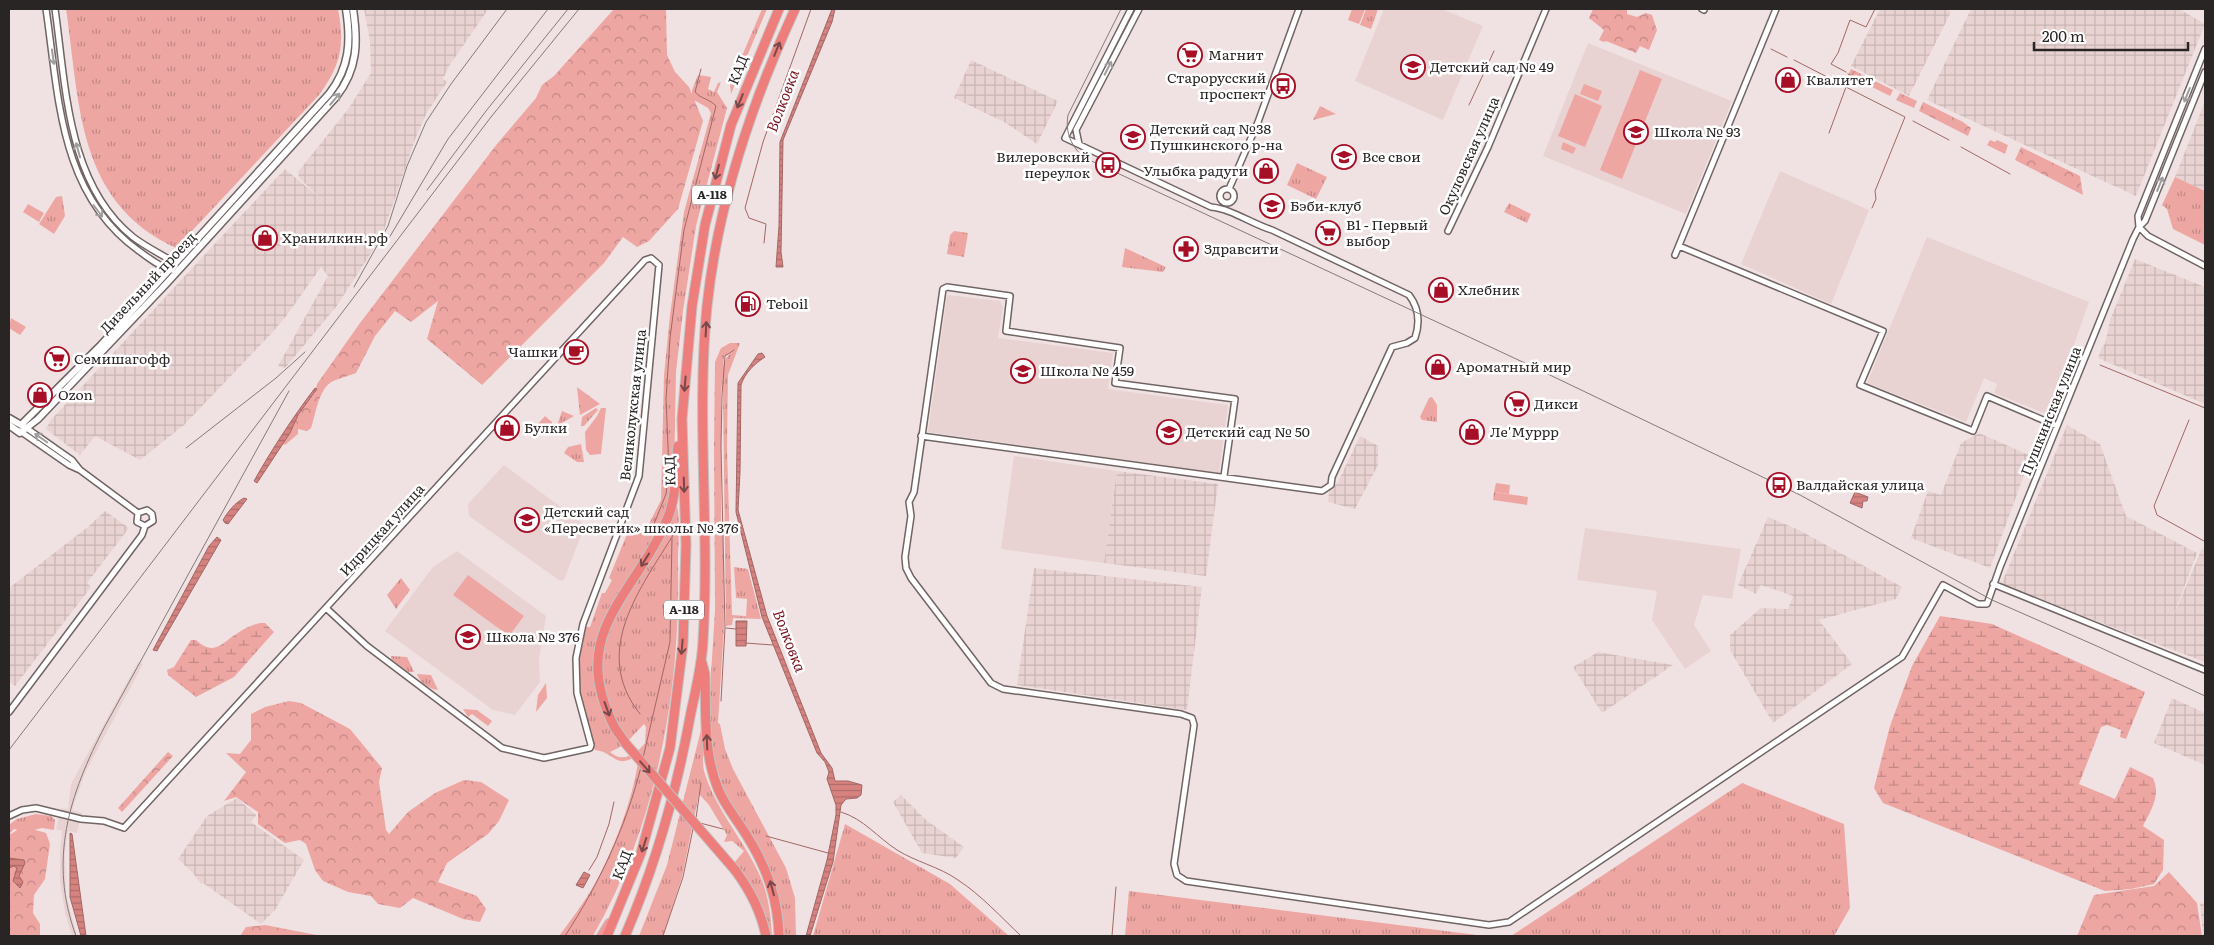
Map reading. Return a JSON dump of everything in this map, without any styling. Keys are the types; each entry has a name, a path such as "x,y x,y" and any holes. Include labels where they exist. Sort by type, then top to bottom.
{"highway":[{"name":"КАД","path":"607,936 622,902 650,825 672,738 683,635 686,545 682,418 692,306 710,202 731,125 779,9"},
{"name":"КАД","path":"625,936 645,888 663,836 685,748 701,659 706,542 703,377 709,291 718,239 747,127 795,9"},
{"path":"682,418 673,500 669,515 658,539 617,603 608,621 600,645 598,660 600,690 615,728 626,744 735,870 751,893 759,911 766,936"},
{"path":"701,659 704,674 707,750 710,764 719,791 756,850 769,875 776,904 779,936"},
{"path":"601,936 622,902"}],"street":[{"path":"46,9 64,127 70,154 78,176 91,200 111,227 129,243 168,270 177,271 175,263 147,246 123,227 103,203 88,177 80,157 72,127 55,9"},
{"name":"Дизельный проезд","path":"20,433 308,119 336,85 343,71 349,50 346,9"},
{"name":"Дизельный проезд","path":"24,427 177,271 332,102 346,84 353,69 356,53 354,9"},
{"path":"1131,9 1065,138 1211,206 1228,204 1234,200 1234,194 1229,189"},
{"path":"1079,144 1076,130 1139,9"},
{"path":"1224,476 1235,400 1114,383 1120,348 1006,331 1010,296 947,287 943,289 921,436 1216,478 1224,476 1322,491 1330,488 1332,477 1392,347 1412,341 1416,336 1417,307 1409,295 1223,205 1220,200 1221,192 1229,189 1258,122 1299,9"},
{"name":"Окуловская улица","path":"1448,231 1488,146 1546,9"},
{"path":"1675,255 1776,9"},
{"name":"Пушкинская улица","path":"2139,227 2138,216 2205,49"},
{"name":"Пушкинская улица","path":"921,436 914,492 909,502 911,516 905,557 906,568 911,578 991,683 1003,689 1181,714 1192,718 1194,724 1174,864 1175,870 1181,879 1194,883 1489,925 1509,922 1902,657 1943,585 1978,604 1987,604 1993,584 2057,426 2139,227 2145,221 2205,72"},
{"path":"2139,227 2148,236 2205,266"},
{"path":"1679,246 1883,331 1860,385 1973,431 1987,396 2057,426"},
{"name":"Идрицкая улица","path":"9,816 22,810 36,808 124,828 645,260 651,258 659,265"},
{"name":"Великолукская улица","path":"326,608 367,646 502,748 544,758 590,748 591,745 577,693 576,658 583,624 639,476 659,265"},
{"path":"9,418 72,460 80,470"},
{"path":"9,425 68,465 80,470 138,513"},
{"path":"9,712 142,535 145,526 153,521 152,514 144,510 138,513"},
{"path":"138,513 137,522 145,526"},
{"path":"1993,584 2205,670"}],"shaded area":[{"path":"364,9 485,9 487,11 449,66 443,79 447,82 426,114 416,137 382,236 336,307 285,368 278,366 328,276 321,267 272,333 184,425 140,460 95,436 80,455 46,429 50,421 285,169 321,199 299,178 298,172 349,108 371,73 370,41"},
{"path":"832,9 835,9 832,22 783,140 781,252 783,267 776,267 779,226 780,142"},
{"name":"Детский сад № 49","path":"1384,9 1442,9 1483,26 1443,120 1355,81"},
{"path":"1880,9 1946,9 1951,12 1909,96 1851,66"},
{"path":"1971,9 2179,9 2205,24 2136,196 1927,100"},
{"name":"Школа № 93","path":"1588,43 1732,101 1686,214 1543,156"},
{"path":"971,60 1058,101 1037,144 1004,122 954,98"},
{"path":"2205,101 2205,191 2175,177"},
{"path":"1780,171 1869,210 1831,304 1741,264"},
{"path":"1927,237 2089,302 2049,415 1994,393 1997,384 1984,378 1966,422 1867,383"},
{"path":"2135,259 2205,287 2205,404 2098,358 2105,344 2110,320"},
{"name":"Школа № 459","path":"947,295 1000,301 1003,307 998,338 1113,353 1108,389 1228,405 1219,473 928,432"},
{"path":"762,353 765,357 750,369 741,385 738,510 767,616 821,753 832,768 835,781 848,781 862,785 861,795 857,798 846,799 841,805 833,862 810,936 806,936 827,860 836,815 836,805 827,779 829,772 825,762 817,753 762,617 736,512 738,383 758,354"},
{"path":"315,388 317,389 298,415 290,433 257,483 254,481 268,457"},
{"path":"2067,425 2100,444 2126,516 2197,553 2171,622 2202,548 2205,550 2205,662 2001,585"},
{"path":"1979,433 2031,456 1990,568 1911,538 1928,491 1941,495 1961,443"},
{"path":"1360,436 1378,446 1378,465 1355,509 1328,502 1329,491 1338,482"},
{"path":"1014,456 1117,471 1104,563 1001,549"},
{"name":"Детский сад «Пересветик» школы № 376","path":"504,465 585,525 564,580 560,581 469,516 468,504"},
{"path":"1117,471 1218,484 1206,576 1104,563"},
{"path":"1855,492 1868,497 1867,501 1863,501 1862,508 1850,503"},
{"path":"244,498 247,499 228,524 225,523 223,520 228,513"},
{"path":"105,511 129,528 87,583 91,587 15,686 9,681 9,588 89,526"},
{"path":"1768,517 1799,530 1902,587 1896,599 1819,620 1852,664 1773,723 1730,650 1730,635 1761,608 1788,609 1793,596 1761,585 1756,594 1738,585"},
{"path":"1585,528 1741,549 1732,599 1703,595 1694,625 1711,651 1685,669 1652,620 1657,591 1577,580"},
{"path":"217,537 221,540 157,651 153,650 209,546"},
{"name":"Школа № 376","path":"457,551 546,616 539,660 540,682 515,715 493,710 385,631 433,567"},
{"path":"1034,568 1202,587 1187,710 1017,685"},
{"path":"736,621 747,621 746,646 736,646"},
{"path":"1598,652 1673,665 1602,713 1573,667"},
{"path":"138,662 143,664 85,773 72,810 82,813 77,833 68,831 65,853 66,895 77,936 72,936 65,913 60,881 62,831 56,829 61,808 68,809 71,784"},
{"path":"2172,698 2205,713 2205,765 2154,743"},
{"path":"901,795 926,820 964,847 956,858 922,853 893,802"},
{"path":"237,798 256,815 251,822 304,860 275,910 261,924 203,883 201,884 193,873 178,859 207,816"},
{"path":"70,833 72,834 86,936 81,936 70,897"},
{"path":"9,858 24,860 25,863 19,876 23,882 20,888 13,881 17,868 14,866 9,868"},
{"path":"584,872 590,875 583,888 576,885"},
{"path":"2200,904 2205,904 2205,936 2203,936"}],"green space":[{"path":"66,9 338,9 341,44 337,64 319,95 176,248 143,228 119,204 101,177 89,146 81,114"},
{"path":"614,9 666,9 667,55 675,72 689,87 703,121 678,209 649,241 637,247 623,237 604,263 482,385 427,339 438,301 411,322 395,311 375,336 356,373 333,381 324,390 318,402 311,428 307,431 298,429 298,434 285,445 283,444 298,415 315,393 317,384 360,323 497,144 536,98 542,85 554,76"},
{"path":"762,9 767,9 731,94 730,84"},
{"path":"1352,9 1365,9 1359,24 1348,20"},
{"path":"1366,9 1378,9 1371,29 1360,25"},
{"path":"1593,9 1627,9 1627,14 1637,17 1646,13 1652,15 1657,30 1649,50 1640,46 1636,53 1599,40 1604,30 1589,18"},
{"path":"1851,69 1893,90 1890,96 1848,75"},
{"path":"1640,70 1662,79 1622,179 1600,170"},
{"path":"698,75 711,77 708,89 714,92 718,83 721,82 717,92 727,108 696,226 683,311 676,372 674,474 669,503 655,537 608,610 599,630 596,646 595,682 598,701 608,725 622,746 610,752 619,757 629,756 645,743 646,727 644,724 628,741 617,726 603,691 601,670 606,633 676,502 679,523 678,610 675,659 669,707 661,755 649,802 634,848 615,893 593,936 559,936 590,892 602,871 628,804 637,770 639,754 631,759 620,761 608,754 595,750 592,745 579,694 578,658 585,627 590,627 602,593 605,593 612,580 609,578 629,529 644,534 661,500 664,375 670,315 684,212 711,113 708,108 692,99 692,90"},
{"path":"1584,84 1602,91 1598,101 1580,94"},
{"path":"1900,93 1917,101 1914,108 1896,100"},
{"path":"1575,94 1602,106 1585,147 1558,136"},
{"path":"1923,102 1971,128 1968,136 1919,111"},
{"path":"1320,106 1336,114 1313,120"},
{"path":"1990,140 1995,142 1997,140 2008,145 2005,154 1987,145"},
{"path":"1563,142 1576,148 1573,154 1561,149"},
{"path":"2021,147 2080,176 2083,195 2015,160"},
{"path":"1297,163 1327,177 1316,199 1287,185"},
{"path":"2175,177 2205,191 2205,245 2173,229 2167,209 2162,205"},
{"path":"62,196 65,216 54,234 39,224 56,197"},
{"path":"1509,203 1531,214 1527,223 1504,212"},
{"path":"28,204 44,213 39,222 23,212"},
{"path":"954,231 968,233 964,257 947,254 950,235"},
{"path":"1125,248 1166,267 1163,272 1122,267"},
{"path":"11,318 26,327 20,335 9,328"},
{"path":"730,343 740,343 728,375 727,447 732,615 746,616 747,599 736,598 734,567 748,569 761,619 733,618 732,625 726,626 723,376 721,395 721,531 723,531 724,626 718,723 720,724 725,749 733,769 786,868 795,898 796,936 781,936 776,886 765,861 724,790 712,754 708,721 715,611 715,362 721,348","holes":["734,349 726,359 723,368 724,357"]},
{"path":"577,387 600,404 580,415"},
{"path":"1432,397 1437,405 1437,422 1422,420 1420,417 1429,398"},
{"path":"596,408 598,410 584,426 581,426 582,417"},
{"path":"601,408 606,408 601,454 590,455 586,450 585,432"},
{"path":"562,411 574,416 557,426"},
{"path":"545,416 552,422 553,428 536,426"},
{"path":"581,444 584,462 577,462 564,453 568,447"},
{"path":"1496,483 1510,485 1509,494 1494,492"},
{"path":"1494,492 1528,497 1527,505 1493,500"},
{"path":"468,575 524,616 509,636 453,595"},
{"path":"401,578 410,590 396,609 387,595"},
{"path":"1940,616 1992,624 2145,692 2126,739 2120,737 2121,730 2107,725 2101,727 2079,784 2115,799 2130,767 2153,778 2156,791 2155,797 2152,809 2143,826 2164,840 2163,870 2154,884 2131,889 2105,891 1883,803 1874,788 1890,726 1912,666"},
{"path":"265,623 274,632 234,677 196,697 168,675 167,670 174,667 191,640 196,640 208,647 218,647 246,628"},
{"path":"391,656 407,657 414,672 408,672 391,659"},
{"path":"417,674 431,675 438,690 425,685"},
{"path":"546,683 547,698 536,712 538,695"},
{"path":"289,701 301,703 350,729 382,768 379,782 386,830 389,834 408,812 435,793 464,780 481,782 509,800 499,821 488,834 447,863 438,882 477,896 486,909 480,922 463,919 413,898 400,908 378,904 371,896 348,892 323,881 315,870 306,844 300,840 285,843 258,824 258,812 236,797 224,801 246,772 226,753 240,754 251,740 251,714 265,707"},
{"path":"463,709 477,710 492,721 488,726 472,714 468,717"},
{"path":"701,730 704,771 709,786 757,869 763,883 767,896 772,936 769,936 734,863 744,851 732,841 724,842 727,835 709,805 699,794 682,877 663,936 639,936 667,865"},
{"path":"168,752 173,756 122,812 118,808"},
{"path":"1742,783 1844,824 1850,908 1834,936 1511,936"},
{"path":"36,814 51,816 55,820 54,830 42,828 24,832 14,829 9,834 10,824 17,819"},
{"path":"845,824 950,884 1009,936 813,936"},
{"path":"19,829 32,829 46,833 50,844 45,879 34,895 33,913 40,924 40,936 9,936 9,835"},
{"path":"2169,872 2197,903 2202,936 2077,936 2094,895 2154,886"},
{"path":"1129,891 1485,936 1125,936"},
{"path":"265,925 322,936 240,936 246,927"}],"waterway":[{"name":"Волковка","path":"764,243 766,224 749,218 745,208 763,142 811,9"},
{"path":"1846,72 1831,64 1838,53 1850,20 1866,27 1875,9"},
{"path":"1771,49 1787,57"},
{"path":"1469,105 1494,51"},
{"path":"1794,60 1839,83"},
{"path":"654,524 666,494 669,470 666,399 670,338 684,230 716,106 695,92 701,69"},
{"path":"1848,74 1856,78"},
{"path":"1829,133 1846,87 1905,117 1875,191 1876,199 1872,208"},
{"path":"1913,121 1949,140"},
{"path":"1961,147 2010,174"},
{"path":"721,701 725,628 721,446 722,395 725,356 734,350"},
{"path":"2100,365 2205,408"},
{"path":"2189,420 2154,506 2157,515 2204,541"},
{"path":"640,714 626,690 620,667 620,643 626,620 636,598 675,532 672,532"},
{"path":"643,758 670,642 672,538"},
{"path":"726,628 736,629"},
{"name":"Волковка","path":"745,643 773,645"},
{"path":"565,936 589,896 610,855 628,811 641,767"},
{"path":"696,818 701,783"},
{"path":"589,870 597,857 609,824 614,802"},
{"path":"841,812 857,819 897,850 958,880 983,899 1021,936"},
{"path":"700,823 723,829"},
{"path":"663,936 683,877 693,829"},
{"path":"766,836 828,853"},
{"path":"1112,936 1116,887"}],"tram line":[{"path":"1121,9 1068,115 1067,127 1070,139 1085,158 1527,364 1800,495 1992,600 2205,696"}],"railway":[{"path":"354,287 388,226 407,166 426,122 451,84 507,9"},
{"path":"389,238 448,139 548,9"},
{"path":"427,190 486,111 568,9"},
{"path":"9,750 491,117 579,9"},
{"path":"186,448 276,378 305,352"},
{"path":"76,936 68,908 63,854 66,828 81,777 105,726 289,391"}],"place":[{"name":"Магнит","path":"1190,55"},
{"name":"Детский сад № 49","path":"1413,67"},
{"name":"Квалитет","path":"1788,80"},
{"name":"Старорусский проспект","path":"1283,86"},
{"name":"Школа № 93","path":"1636,132"},
{"name":"Детский сад №38 Пушкинского р-на","path":"1133,137"},
{"name":"Все свои","path":"1344,157"},
{"name":"Вилеровский переулок","path":"1108,165"},
{"name":"Улыбка радуги","path":"1266,171"},
{"name":"Бэби-клуб","path":"1272,206"},
{"name":"В1 - Первый выбор","path":"1328,233"},
{"name":"Хранилкин.рф","path":"265,238"},
{"name":"Здравсити","path":"1186,249"},
{"name":"Хлебник","path":"1441,290"},
{"name":"Teboil","path":"748,304"},
{"name":"Чашки","path":"576,352"},
{"name":"Семишагофф","path":"57,359"},
{"name":"Ароматный мир","path":"1438,367"},
{"name":"Школа № 459","path":"1023,371"},
{"name":"Ozon","path":"40,395"},
{"name":"Дикси","path":"1517,404"},
{"name":"Булки","path":"507,428"},
{"name":"Детский сад № 50","path":"1169,432"},
{"name":"Ле'Муррр","path":"1472,432"},
{"name":"Валдайская улица","path":"1779,485"},
{"name":"Детский сад «Пересветик» школы № 376","path":"527,520"},
{"name":"Школа № 376","path":"468,637"}]}
